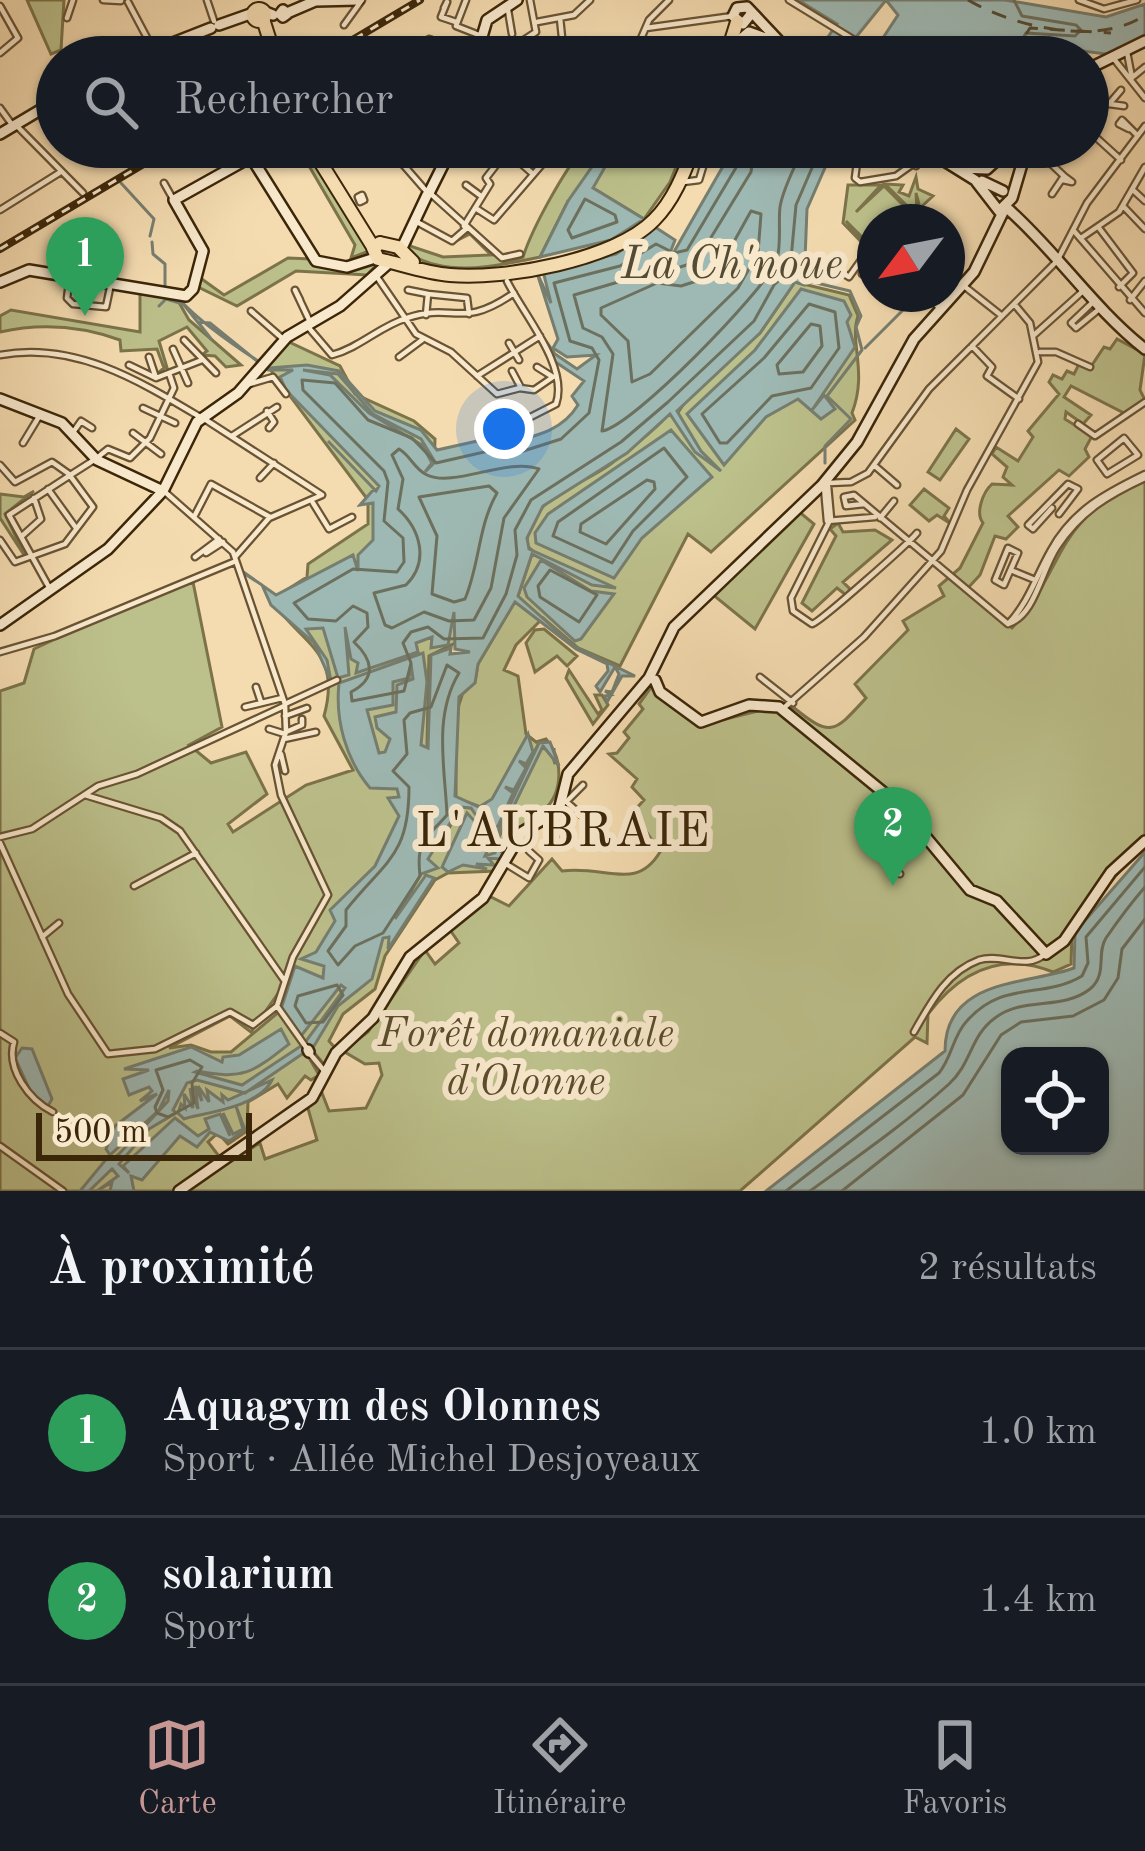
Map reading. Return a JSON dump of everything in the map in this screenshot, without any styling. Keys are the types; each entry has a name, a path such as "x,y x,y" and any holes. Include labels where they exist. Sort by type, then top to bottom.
{"main road":[{"path":"326,168 386,255 422,266 467,271 606,247 657,211 681,168"},
{"path":"386,255 468,276 589,256 634,237 676,191 686,168"}],"street":[{"path":"67,18 73,0"},
{"path":"103,0 124,1 136,9 142,36"},
{"path":"207,0 214,24"},
{"path":"184,36 214,24 315,1 360,0"},
{"path":"344,25 360,0"},
{"path":"481,36 517,0"},
{"path":"530,0 538,22 533,36"},
{"path":"538,22 576,14 590,0"},
{"path":"642,36 669,0"},
{"path":"726,0 769,36"},
{"path":"789,0 849,36"},
{"path":"1078,0 1097,8 1137,0"},
{"path":"455,22 463,1"},
{"path":"0,6 18,38 0,53"},
{"path":"444,8 441,17 483,30"},
{"path":"508,10 512,34"},
{"path":"646,28 743,12"},
{"path":"743,12 766,36"},
{"path":"560,18 562,36"},
{"path":"1109,61 1145,41"},
{"path":"1127,52 1131,79"},
{"path":"1114,59 1145,98"},
{"path":"1131,79 1145,67"},
{"path":"1112,76 1121,71"},
{"path":"1109,104 1120,90"},
{"path":"1109,104 1124,106"},
{"path":"0,108 36,148"},
{"path":"0,134 36,112"},
{"path":"826,484 857,480 875,466 929,389 1060,258 1087,203 1145,127"},
{"path":"1129,129 1137,135"},
{"path":"1109,149 1121,160"},
{"path":"1081,238 1124,207 1145,167"},
{"path":"54,168 83,194"},
{"path":"174,200 225,168"},
{"path":"260,168 316,261 356,263 386,255"},
{"path":"407,168 504,259 520,254"},
{"path":"0,625 108,549 163,491 202,417 246,385 284,339 351,297 414,220 442,168"},
{"path":"414,220 452,241 466,227 490,184 493,168"},
{"path":"527,168 533,174"},
{"path":"475,207 494,220 539,168"},
{"path":"689,168 690,180"},
{"path":"676,191 690,180 699,180 703,168"},
{"path":"857,168 856,181 881,181 902,168"},
{"path":"917,176 919,168"},
{"path":"948,168 977,182 1001,202"},
{"path":"962,168 988,168"},
{"path":"962,168 1060,258 1097,305 1145,349"},
{"path":"965,284 999,226 1001,202 1017,183 1021,168"},
{"path":"1052,194 1063,178 1054,168"},
{"path":"0,210 59,173"},
{"path":"0,282 28,270 180,297 192,290 203,251 164,183"},
{"path":"466,185 481,196"},
{"path":"1133,190 1145,201"},
{"path":"1124,207 1145,229"},
{"path":"1099,228 1133,271 1119,287"},
{"path":"1074,231 1145,313"},
{"path":"89,279 95,233"},
{"path":"386,255 405,318 422,340 451,352 500,396 520,388 534,390 554,377"},
{"path":"808,272 830,265 849,277 857,266"},
{"path":"70,276 68,298 74,304 106,307 111,283"},
{"path":"508,280 540,336 560,389 570,392"},
{"path":"1130,300 1145,281"},
{"path":"965,287 1004,317"},
{"path":"408,290 469,299 469,316"},
{"path":"1034,335 1085,290"},
{"path":"300,301 328,354 363,345 405,318 485,313 514,293"},
{"path":"426,315 428,294"},
{"path":"652,677 660,692 701,722 748,705 786,707 933,560 1040,352 1015,305"},
{"path":"251,311 284,339"},
{"path":"568,819 562,803 568,774 652,677 674,627 826,484 857,442 906,350 939,312"},
{"path":"477,376 512,346 528,348 540,336"},
{"path":"184,340 216,373"},
{"path":"399,357 422,340"},
{"path":"512,346 519,360"},
{"path":"972,346 992,367"},
{"path":"172,349 188,383"},
{"path":"0,355 40,351 82,355 202,417 321,493 313,503 270,517 236,558 55,636 0,652"},
{"path":"1040,352 1056,352 1090,367"},
{"path":"149,357 157,378"},
{"path":"129,364 157,378 202,360"},
{"path":"998,360 987,376 1019,399"},
{"path":"537,367 554,377"},
{"path":"512,371 520,388"},
{"path":"50,589 10,514 108,449 130,458 174,388 169,373"},
{"path":"246,385 275,378 286,394"},
{"path":"504,440 506,430 549,408 568,381"},
{"path":"0,399 73,432 95,459 163,491 236,558 284,702 285,771"},
{"path":"1078,424 1095,436 1145,402"},
{"path":"232,436 277,407"},
{"path":"143,408 175,423"},
{"path":"549,408 560,410"},
{"path":"267,411 274,422 268,428"},
{"path":"541,413 546,422"},
{"path":"23,443 40,416"},
{"path":"73,432 81,421 92,428"},
{"path":"133,434 161,454"},
{"path":"1124,438 1138,454 1127,464 1107,474 1097,461 1124,438"},
{"path":"0,465 17,482 52,462 70,475 93,505 65,544 32,559 13,561 0,540"},
{"path":"260,478 274,463"},
{"path":"864,504 1008,624 1072,526 1099,495 1142,478 1127,464"},
{"path":"875,466 897,484"},
{"path":"1059,514 1078,489 1070,483 1050,506 1072,526"},
{"path":"194,517 211,484 270,517"},
{"path":"826,484 829,520 791,598 793,611 807,623 825,620 867,574 917,533"},
{"path":"48,489 76,528"},
{"path":"20,537 40,519 34,498"},
{"path":"829,520 877,518 894,501"},
{"path":"313,503 329,529 352,517"},
{"path":"195,557 221,540"},
{"path":"1009,548 1018,553 1012,571 1006,585 996,582 1009,548"},
{"path":"1012,571 1039,582"},
{"path":"760,677 786,707 908,814 970,890 997,902 1046,954"},
{"path":"284,756 275,767 285,809 311,850 328,895 284,980 277,1006 253,1025 230,1012 160,1048 112,1055 71,999 0,840 32,829 85,795 337,680"},
{"path":"256,687 261,702"},
{"path":"245,707 284,702"},
{"path":"285,716 307,708"},
{"path":"285,735 302,725 302,719"},
{"path":"252,720 256,730"},
{"path":"269,729 285,735 316,732"},
{"path":"301,736 303,746"},
{"path":"179,1191 306,1103 340,1048 373,1018 410,956 483,898 522,832 583,785"},
{"path":"85,795 164,819 196,853 284,980"},
{"path":"562,803 612,842"},
{"path":"900,874 889,865 908,814"},
{"path":"544,819 555,837"},
{"path":"914,1032 938,991 979,960 1034,962 1064,940 1111,872 1145,841"},
{"path":"503,863 529,878 539,861 532,853 546,847"},
{"path":"134,886 196,853"},
{"path":"41,937 59,923"},
{"path":"277,1006 326,1073"},
{"path":"0,1033 14,1042 11,1057 26,1092 53,1112"},
{"path":"0,1146 63,1191"}],"green space":[{"path":"27,0 64,0 62,36 43,36"},
{"path":"310,168 319,168 369,251 351,258 355,245"},
{"path":"676,168 644,219 593,188 568,201 540,257 488,266 454,268 405,251 413,232 410,246 443,257 491,255 470,234 456,241 469,232 504,262 523,257 567,170"},
{"path":"916,177 918,189 933,196 919,204 916,193 917,204 905,204 885,184 903,185 899,192 909,196"},
{"path":"848,185 881,185 863,204 857,204 857,232 846,221 857,238 843,223"},
{"path":"884,186 902,204 865,204"},
{"path":"288,258 311,259 324,267 378,263 367,275 296,271 237,306 196,286 199,277 224,295"},
{"name":"Forêt domaniale d'Olonne","path":"795,282 849,295 858,316 855,420 711,552 688,534 620,666 578,648 543,618 516,645 504,670 518,676 526,734 536,742 546,739 552,748 539,743 494,832 499,837 541,748 551,750 555,764 554,752 558,765 558,785 551,803 523,826 496,871 448,873 435,880 385,956 375,989 343,1014 329,1041 336,1049 327,1068 312,1050 307,1054 319,1075 311,1080 305,1076 287,1098 278,1084 248,1102 247,1131 228,1144 218,1133 208,1142 225,1164 260,1143 265,1159 317,1140 307,1105 322,1093 329,1111 366,1108 382,1075 379,1063 365,1064 343,1051 368,1032 425,950 435,964 459,943 448,927 491,897 509,906 552,859 562,871 618,874 641,871 651,864 660,852 633,812 644,800 632,787 637,779 609,754 617,753 629,738 624,732 643,709 639,704 652,686 702,725 774,707 785,715 793,707 824,727 839,724 866,698 855,684 908,630 903,621 944,596 939,586 960,568 983,523 980,508 986,492 992,484 1012,485 1003,477 1007,467 992,454 996,447 1018,461 1033,437 1028,431 1059,394 1049,382 1053,375 1062,379 1067,371 1074,374 1079,364 1090,368 1104,347 1110,349 1117,339 1145,354 1140,390 1145,400 1124,413 1071,386 1064,397 1091,415 1083,424 1066,412 1065,419 1092,436 1085,449 1089,457 1069,476 1059,470 1008,516 1018,527 1006,539 995,536 980,575 967,589 953,578 1012,628 1076,528 1092,511 1145,481 1145,847 1072,933 1071,964 1053,972 999,965 968,977 928,1014 927,1043 915,1037 740,1191 0,1191 0,691 24,683 34,649 134,602 193,582 222,727 189,745 211,763 246,752 267,794 228,824 233,832 306,785 353,770 324,716 328,677 323,663 271,600 307,577 308,564 368,524 368,500 266,364 289,342 340,366 355,394 414,421 435,439 434,468 453,472 457,642 429,656 427,744 437,773 425,827 444,838 460,807 471,808 483,820 478,806 456,798 456,714 465,686 475,682 478,664 518,596 533,551 527,546 536,516 558,495 612,463 669,414 677,414 692,392 760,333","holes":["286,982 280,1011 231,1052 191,1045 169,1048 230,1016 251,1032"]},
{"path":"140,289 177,299 189,320 241,365 226,367 215,356 202,355 207,351 187,327 159,341 168,371 157,374 164,368 157,349 121,351 120,340 75,329 30,327 0,332 0,316 11,310 140,332"},
{"path":"956,429 969,439 940,480 928,472"},
{"path":"924,489 949,508 944,516 951,524 937,515 929,521 910,505"},
{"path":"34,491 5,514 26,558 0,518 0,494 24,497"},
{"path":"797,510 814,524 755,629 712,594"},
{"path":"838,523 843,532 875,530 892,540 843,582 850,589 846,595 837,588 812,611 802,603 836,536 830,529"},
{"path":"544,629 577,656 567,666 557,656 535,672 526,643 535,630"},
{"path":"569,670 598,714 602,710 595,695 602,695 608,705 593,724 566,678"}],"water":[{"path":"798,0 886,0 857,36 829,36 837,24"},
{"path":"886,0 1005,0 1106,17 1145,4 1145,35 1113,55 1109,54 1109,36 884,36 898,15"},
{"path":"591,168 604,168 593,188 644,219 611,240 540,257 568,201"},
{"name":"La Ch'noue","path":"722,168 825,168 807,209 804,285 795,282 760,333 677,411 701,451 721,471 695,452 670,414 627,453 543,506 527,538 529,549 616,588 592,585 532,554 518,596 574,646 635,676 622,676 607,702 605,696 611,695 605,691 612,692 619,674 615,667 600,692 596,686 608,671 607,664 576,649 515,602 478,664 475,683 459,697 455,796 479,807 492,799 528,734 533,752 526,764 519,761 526,768 514,790 505,787 513,793 494,828 498,831 539,743 550,742 559,766 543,746 499,836 488,833 471,808 460,807 428,859 438,868 421,874 395,919 426,875 434,878 388,949 389,937 383,938 372,979 338,1006 314,1046 245,1093 197,1080 187,1083 173,1110 176,1113 149,1129 119,1164 129,1173 123,1166 175,1118 198,1136 209,1129 205,1119 220,1114 230,1136 223,1113 233,1134 243,1129 236,1106 245,1130 229,1141 210,1132 197,1147 180,1136 142,1180 131,1176 134,1191 110,1191 112,1182 97,1191 118,1176 112,1169 89,1191 80,1191 108,1157 119,1154 168,1101 169,1090 159,1110 110,1155 106,1149 115,1126 157,1094 140,1101 152,1091 149,1087 129,1095 123,1079 149,1070 124,1069 191,1047 222,1062 223,1057 239,1055 281,1029 289,1044 256,1068 226,1075 195,1072 242,1085 304,1044 345,988 341,985 301,1036 281,1009 295,966 323,978 324,966 301,959 316,952 335,921 330,910 375,866 399,816 388,798 399,797 397,789 370,788 349,752 341,725 339,683 423,653 427,682 421,745 428,748 431,655 451,648 450,654 470,652 455,649 454,612 448,645 431,648 432,637 416,643 418,652 356,673 358,663 351,659 345,627 349,675 338,678 323,628 306,629 327,660 331,681 314,643 271,605 262,585 276,595 353,555 358,571 358,555 373,540 373,503 360,505 374,489 328,441 376,491 379,486 286,390 280,377 293,370 268,370 251,356 269,368 307,365 339,371 375,411 421,430 437,450 500,436 508,443 548,431 578,405 572,396 584,381 551,359 544,338 555,354 577,369 596,355 567,357 553,348 558,339 537,273 551,303 543,271 616,254 655,227 675,240 663,271","holes":["303,370 338,374 373,414 421,439 435,462 425,472 432,463 422,445 369,413 330,375","411,664 413,679 397,685 396,712 375,717 377,728 390,739 385,752 379,753 367,710 393,705 393,682 409,678"]},
{"path":"801,289 844,301 851,315 847,322 855,347 812,410 824,395 835,409 821,419 798,399 766,417 724,465 687,414 755,350"},
{"path":"205,323 210,323 251,356 233,344"},
{"path":"671,430 712,477 642,538 614,578 536,543 535,533 548,514"},
{"path":"541,560 591,591 614,594 581,639 575,641 527,597 524,588"},
{"path":"467,813 492,840 485,856 495,853 495,842 506,851 498,848 504,855 500,859 488,858 494,865 476,864 487,869 463,865 448,872 442,867"},
{"path":"1145,852 1145,1191 766,1191 945,1051 949,1027 959,1009 974,997 1074,968 1075,932"},
{"path":"22,1048 32,1049 52,1099 48,1106 33,1097 15,1058"},
{"path":"272,1080 265,1090 240,1104 184,1119 178,1113 181,1104 185,1108 184,1094 193,1108 190,1088 198,1109 195,1086 202,1101 198,1086 209,1102 207,1090 223,1102 222,1095 228,1100"}],"waterway":[{"path":"121,183 154,219 150,236"},
{"path":"152,242 153,254 165,264 165,287"},
{"name":"La Ch'noue","path":"804,280 850,291 861,316 856,327 862,350 827,396 851,419 825,446 825,463"},
{"path":"159,306 166,299 183,304"},
{"path":"865,348 901,312"}],"ferry route":[{"path":"968,0 1009,18 1056,30 1104,30 1145,15"},
{"path":"1025,36 1030,28 1111,33"}],"railway":[{"path":"359,36 420,0"},
{"path":"0,249 137,168"}],"place":[{"name":"Aquagym des Olonnes","path":"85,316"},
{"name":"solarium","path":"893,886"}],"district":[{"name":"L'AUBRAIE","path":"564,833"}]}
